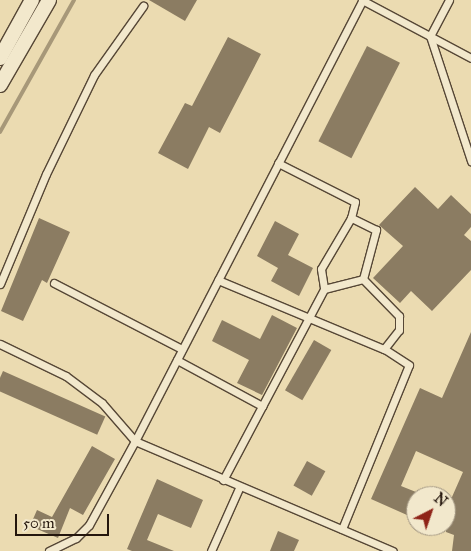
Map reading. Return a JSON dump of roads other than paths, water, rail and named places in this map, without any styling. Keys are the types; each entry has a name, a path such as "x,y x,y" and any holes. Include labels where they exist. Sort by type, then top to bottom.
{"street":[{"path":"0,58 32,0"},
{"path":"0,85 48,0"}],"lane":[{"path":"49,551 76,538 88,525 135,441 363,0 471,58"},
{"path":"449,0 430,36 471,161"},
{"path":"0,284 46,174 94,75 143,6"},
{"path":"223,480 324,289 321,269 351,218 355,202 278,163"},
{"path":"351,218 376,230 363,279"},
{"path":"324,289 363,279"},
{"path":"363,279 399,316 399,330 384,349"},
{"path":"218,280 384,349 409,366 342,529"},
{"path":"54,283 182,349"},
{"path":"0,344 10,351 66,376 102,403 135,441 239,488 393,551"},
{"path":"177,360 262,406"},
{"path":"210,551 239,488"}],"waterway":[{"path":"0,132 74,0"}]}
